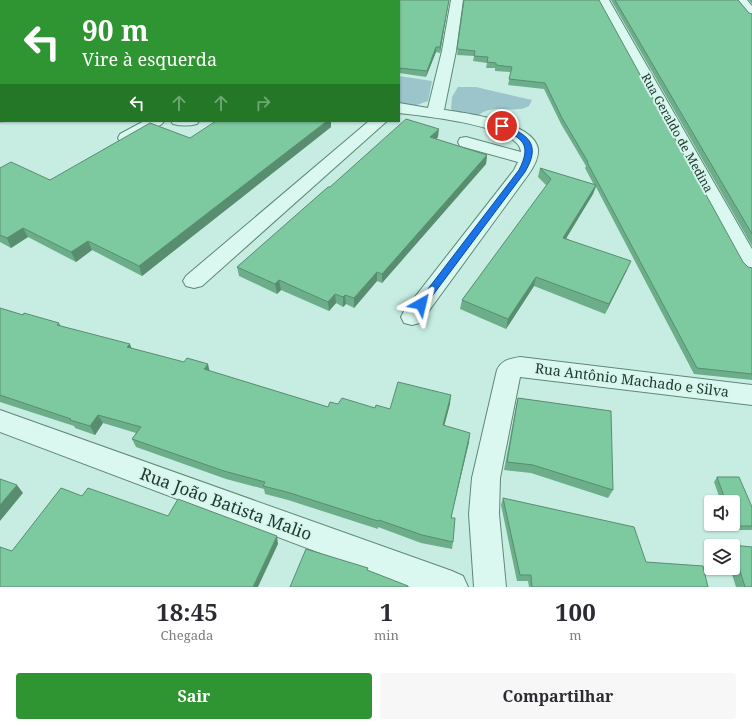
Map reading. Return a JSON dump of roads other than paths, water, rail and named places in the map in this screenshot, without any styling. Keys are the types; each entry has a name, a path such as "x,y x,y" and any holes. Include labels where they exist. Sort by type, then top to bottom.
{"street":[{"path":"435,113 449,51 457,0"},
{"name":"Rua Geraldo de Medina","path":"603,0 752,267"},
{"path":"740,0 752,14"},
{"path":"400,108 435,113 502,126 521,136 527,142 529,150 528,158 522,171 412,317"},
{"path":"111,147 154,122"},
{"path":"194,281 379,122"},
{"path":"466,142 528,158"},
{"name":"Rua Antônio Machado e Silva","path":"490,587 484,514 486,478 507,372 512,368 520,367 752,395"},
{"name":"Rua João Batista Malio","path":"0,421 452,587"}]}
